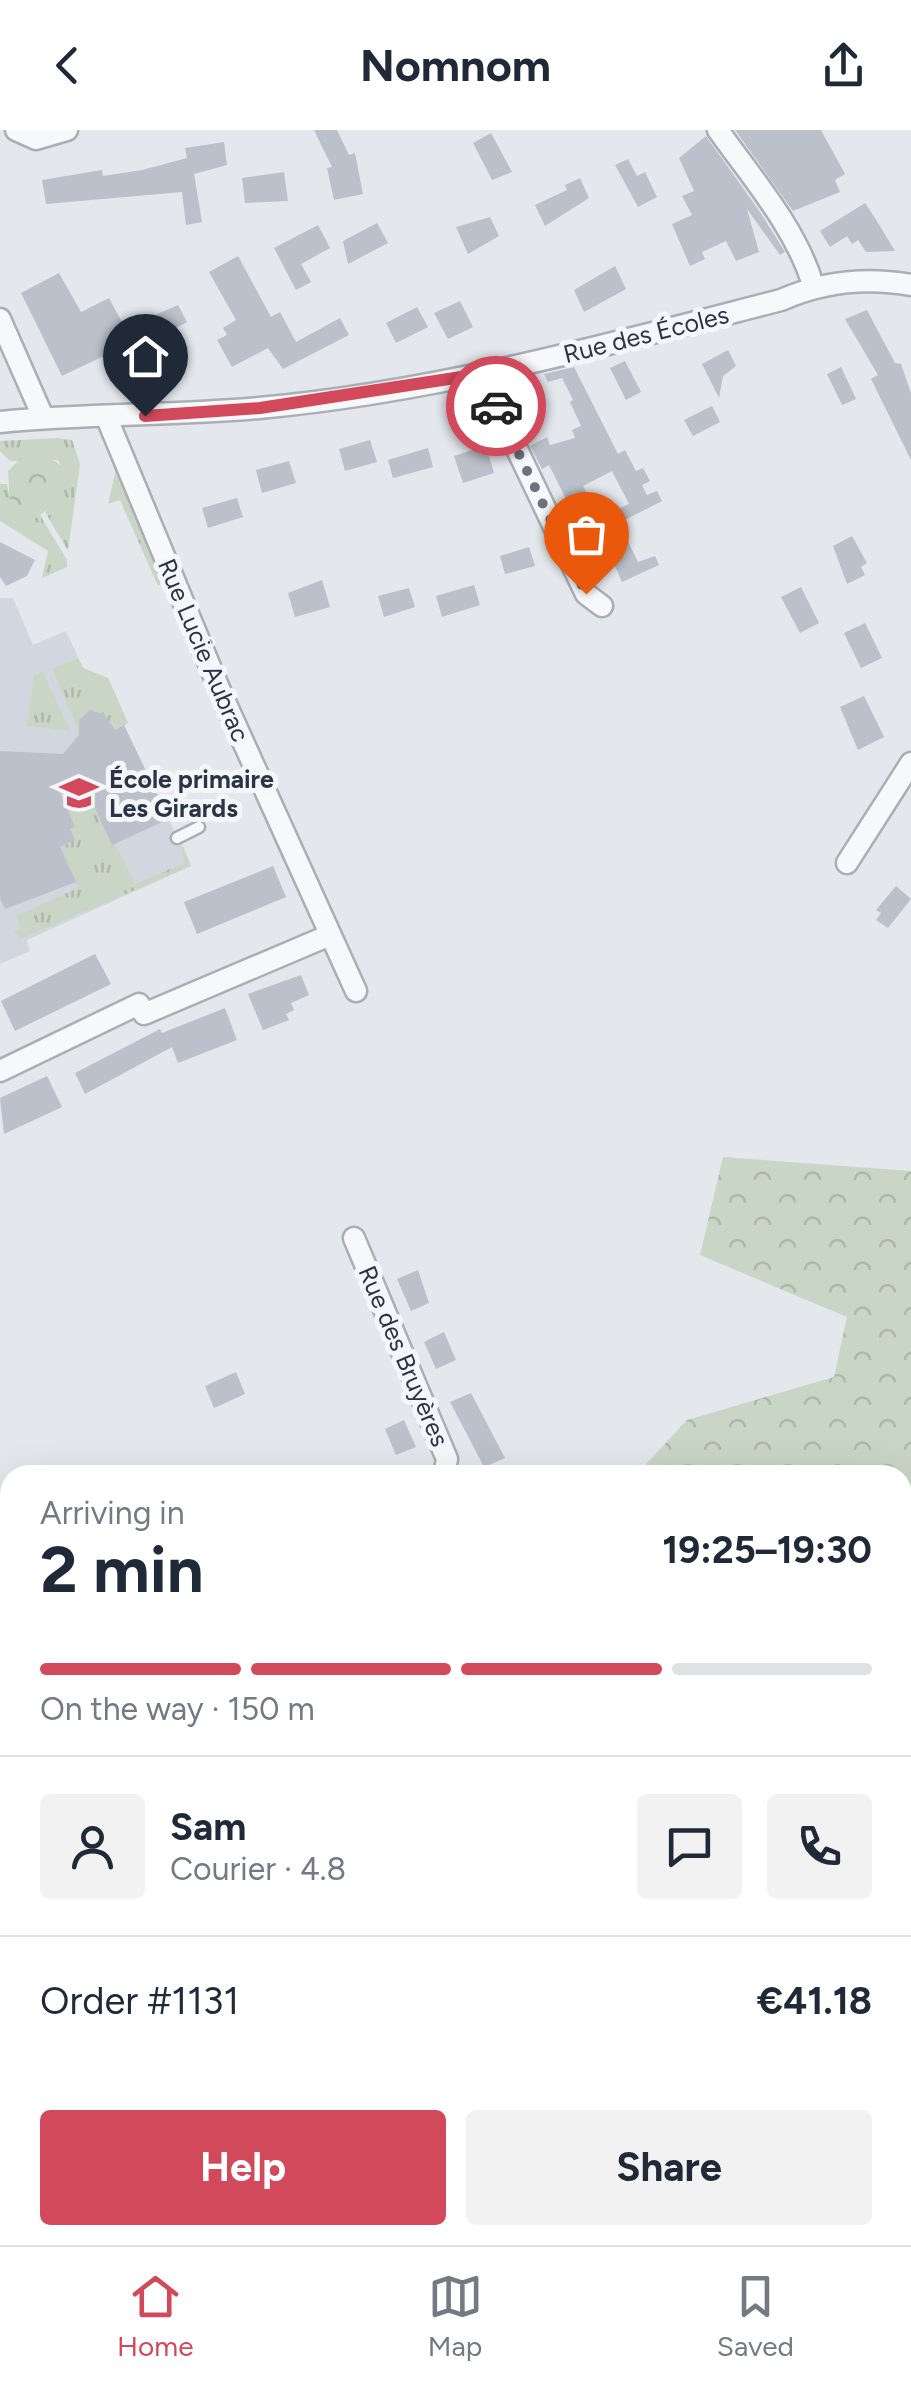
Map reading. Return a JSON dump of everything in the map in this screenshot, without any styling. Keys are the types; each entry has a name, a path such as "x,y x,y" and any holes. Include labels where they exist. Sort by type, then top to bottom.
{"street":[{"path":"16,130 36,140 67,130"},
{"path":"718,130 775,212 806,264 813,285"},
{"name":"Rue des Écoles","path":"0,422 260,408 481,374 782,300 813,285 911,285"},
{"path":"0,319 43,417"},
{"path":"481,374 586,594 602,606"},
{"name":"Rue Lucie Aubrac","path":"106,416 222,693 356,991"},
{"path":"847,863 911,763"},
{"path":"0,1071 139,1004 144,1014 330,935"},
{"name":"Rue des Bruyères","path":"354,1238 447,1459 446,1465"}],"lane":[{"path":"176,838 199,828"}],"shaded area":[{"name":"École primaire Les Girards","path":"0,598 13,598 33,645 66,631 83,668 108,678 128,723 124,726 191,866 27,940 30,951 0,964"}],"green space":[{"path":"72,440 80,464 68,551 45,512 58,494 62,480 58,460 10,461 0,451 0,441"},
{"path":"49,457 63,467 63,483 53,503 34,519 10,505 8,471 21,458"},
{"path":"116,469 166,582 158,586 120,500 108,504"},
{"path":"0,484 7,484 11,505 34,518 40,515 67,560 67,567 42,578 48,551 0,521"},
{"path":"78,658 83,668 108,678 128,723 113,730 104,714 89,710 81,716 78,729 52,669"},
{"path":"43,672 70,731 27,726 34,676"},
{"path":"79,773 135,884 184,863 181,842 191,866 21,939 14,931 21,928 16,916 78,888 57,849 75,840 70,829 75,826 61,796 51,787"},
{"path":"723,1157 911,1171 911,1465 645,1465 687,1420 834,1377 847,1317 700,1255"}],"building":[{"path":"314,130 337,130 349,155 355,153 363,194 334,200 327,168 332,167"},
{"path":"735,130 821,130 845,174 835,180 840,192 793,211"},
{"path":"491,133 512,172 492,180 473,143"},
{"path":"706,136 785,252 780,255 747,209 759,252 736,261 726,241 702,252 705,259 690,266 672,224 692,215 682,196 694,191 679,158"},
{"path":"224,142 227,165 194,174 202,222 186,225 182,192 46,204 42,180 102,170 103,176 142,170 187,158 185,148"},
{"path":"628,159 637,176 645,172 657,197 638,207 615,165"},
{"path":"284,172 288,201 245,203 242,178"},
{"path":"580,178 589,198 545,226 535,205 567,190 565,185"},
{"path":"865,203 895,251 866,252 858,240 852,244 847,236 830,247 820,231"},
{"path":"490,217 499,236 468,254 456,227"},
{"path":"377,223 388,243 348,264 343,241"},
{"path":"318,225 330,248 301,264 311,282 296,290 274,248"},
{"path":"238,256 271,317 280,312 296,342 340,318 349,335 283,369 268,348 232,367 217,340 227,335 223,328 236,320 209,272"},
{"path":"615,266 626,289 584,312 574,290"},
{"path":"59,273 81,312 109,298 125,328 178,305 187,322 128,354 116,350 62,376 21,293"},
{"path":"460,301 473,327 448,339 434,313"},
{"path":"417,307 428,327 396,343 386,323"},
{"path":"867,310 895,363 901,364 911,393 911,460 871,379 878,375 845,319"},
{"path":"728,350 736,366 723,376 719,398 702,364"},
{"path":"625,361 641,392 626,400 610,368"},
{"path":"574,367 618,454 625,450 636,471 643,468 650,481 642,485 647,495 657,491 662,501 619,523 638,562 655,556 659,565 622,582 600,532 586,539 549,465 542,469 530,446 547,437 550,445 575,438 572,430 581,426 562,378 548,382 544,374","holes":["612,471 629,504 599,518 583,486"]},
{"path":"841,367 856,399 842,405 827,374"},
{"path":"712,406 720,422 693,436 684,420"},
{"path":"370,440 377,462 345,471 339,449"},
{"path":"428,448 433,467 393,478 388,460"},
{"path":"479,448 480,454 488,452 494,473 463,483 454,456"},
{"path":"289,461 296,483 262,493 256,470"},
{"path":"237,498 243,517 208,528 202,508"},
{"path":"852,536 867,563 861,567 865,575 847,584 833,546"},
{"path":"0,542 35,560 27,576 6,586 0,577"},
{"path":"529,547 535,566 505,574 500,556"},
{"path":"322,580 330,607 295,617 288,593"},
{"path":"474,585 480,605 442,617 436,596"},
{"path":"801,587 819,623 800,633 781,597"},
{"path":"409,588 415,607 384,617 378,596"},
{"path":"865,623 882,658 861,668 844,633"},
{"path":"864,696 884,737 858,750 840,707"},
{"path":"89,710 104,714 115,730 124,725 169,819 112,845 79,773 56,784 75,827 70,829 75,840 60,847 76,882 5,909 0,898 0,751 63,754 79,735 79,720"},
{"path":"273,866 286,897 197,934 184,902"},
{"path":"896,886 911,899 888,928 876,920 881,913 876,910"},
{"path":"95,954 111,984 15,1031 1,1001"},
{"path":"301,975 309,995 291,1003 294,1010 286,1014 289,1020 263,1030 248,994"},
{"path":"225,1008 237,1040 178,1063 172,1047 85,1094 75,1073 160,1029 162,1033"},
{"path":"47,1076 62,1107 4,1134 0,1098"},
{"path":"418,1270 429,1303 411,1311 397,1279"},
{"path":"444,1332 456,1360 436,1369 424,1342"},
{"path":"236,1372 245,1394 214,1408 205,1386"},
{"path":"471,1393 505,1458 483,1465 450,1402"},
{"path":"404,1420 416,1447 396,1455 385,1429"}],"way so far":[{"path":"496,406 586,594"}],"place":[{"name":"École primaire Les Girards","path":"79,793"}],"route":[{"path":"145,416 260,408 481,374 496,406"}]}
